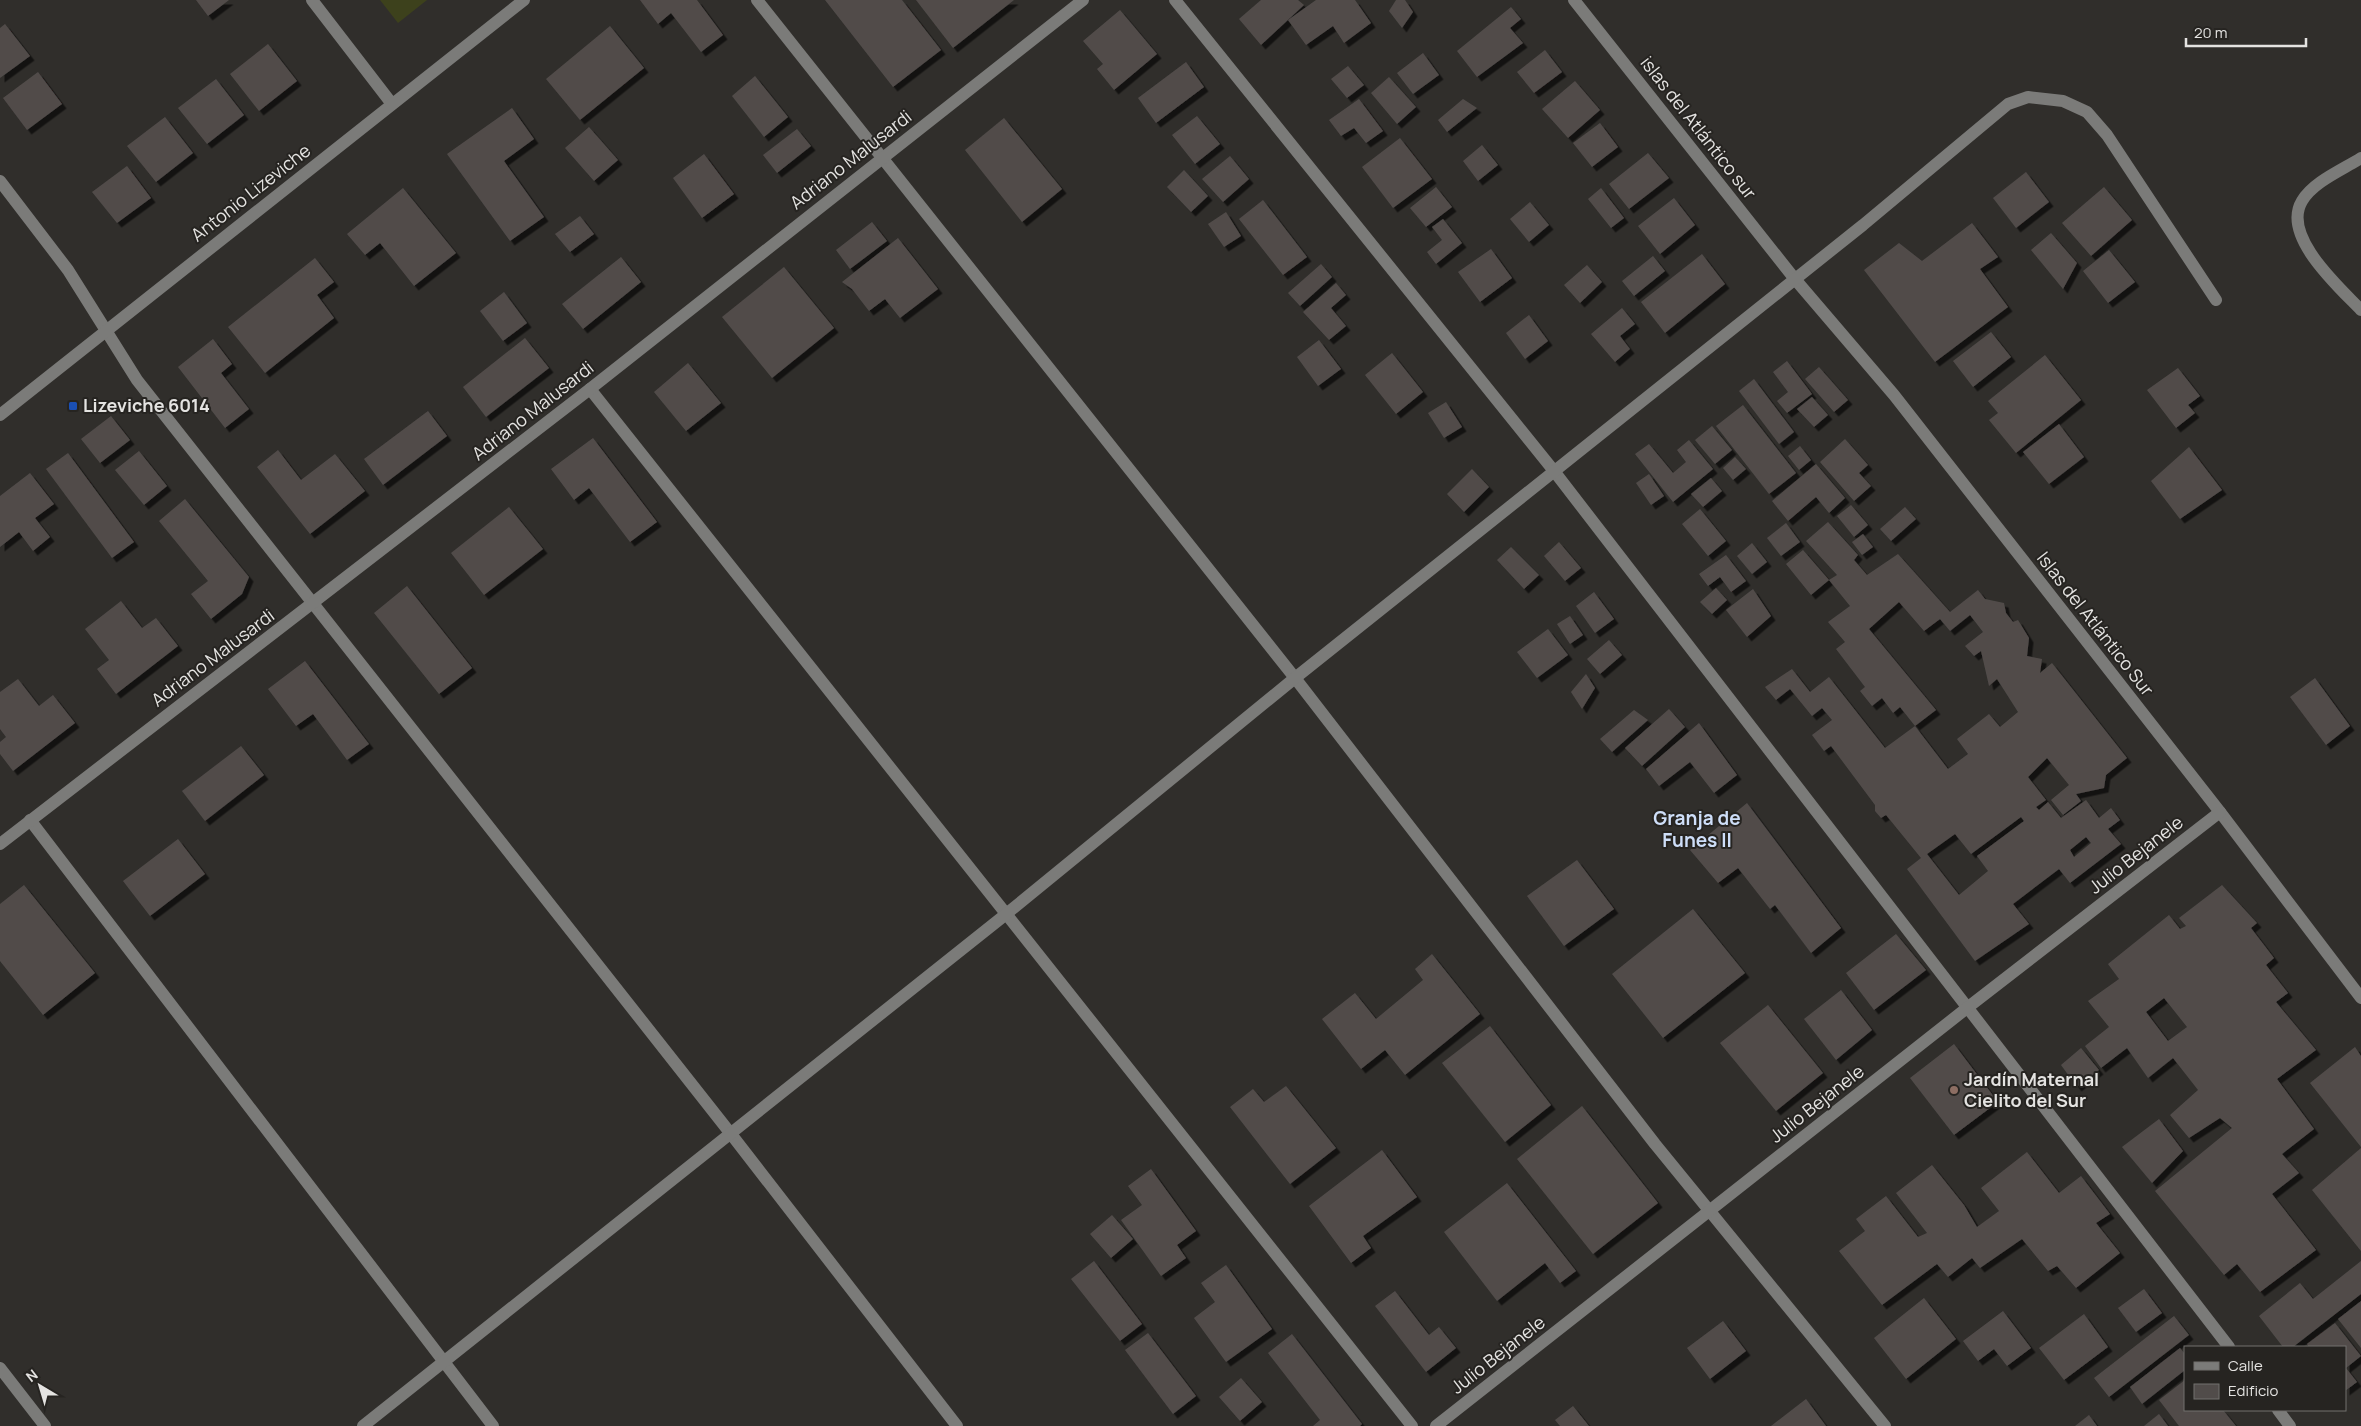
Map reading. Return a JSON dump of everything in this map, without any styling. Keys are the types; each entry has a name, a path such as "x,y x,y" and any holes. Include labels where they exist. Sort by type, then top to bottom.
{"street":[{"path":"312,0 392,104"},
{"name":"Antonio Lizeviche","path":"0,415 524,0"},
{"path":"757,0 1295,678 1643,1128 1885,1426"},
{"name":"Adriano Malusardi","path":"0,844 590,389 1083,0"},
{"path":"1175,0 1554,471 2229,1346"},
{"name":"islas del Atlántico sur","path":"1574,0 1794,278"},
{"path":"363,1426 731,1134 1295,678 1794,278 1863,225 2008,104 2028,97 2063,101 2087,112 2108,135 2216,300"},
{"path":"2361,158 2314,187 2301,202 2296,224 2312,256 2361,310"},
{"path":"0,181 68,270 137,380 731,1134 957,1426"},
{"name":"Islas del Atlántico Sur","path":"1794,278 1894,396 2220,812 2361,998"},
{"path":"590,389 1412,1426"},
{"name":"Julio Bejanele","path":"1436,1426 1967,1008 2220,812"},
{"path":"30,820 493,1426"},
{"path":"0,1368 45,1426"},
{"path":"2279,1411 2290,1426"}],"green space":[{"path":"380,0 427,0 398,23"}],"building":[{"path":"196,0 229,0 208,16"},
{"path":"640,0 697,0 723,35 701,52 671,13 658,24"},
{"path":"825,0 902,0 941,50 893,87"},
{"path":"916,0 1014,0 953,48"},
{"path":"1261,0 1298,0 1304,5 1261,45 1239,19"},
{"path":"1316,0 1355,0 1371,23 1344,43 1333,26 1306,45 1288,20"},
{"path":"1396,0 1405,0 1413,12 1402,28 1389,11"},
{"path":"1511,7 1521,19 1510,28 1523,43 1477,77 1457,51"},
{"path":"1120,10 1157,54 1114,90 1097,69 1103,64 1083,41"},
{"path":"5,24 30,56 0,78 0,28"},
{"path":"610,26 644,68 580,120 546,79"},
{"path":"268,44 297,81 259,111 230,74"},
{"path":"1545,50 1562,72 1534,93 1517,72"},
{"path":"1423,53 1439,75 1413,94 1397,73"},
{"path":"1186,62 1204,87 1156,123 1138,98"},
{"path":"1348,66 1364,85 1347,98 1331,79"},
{"path":"38,72 62,104 27,130 3,98"},
{"path":"755,76 788,117 764,137 732,96"},
{"path":"1389,77 1416,107 1397,124 1371,93"},
{"path":"216,79 244,115 207,144 178,108"},
{"path":"1575,81 1600,110 1568,138 1542,109"},
{"path":"1359,99 1383,131 1366,143 1354,128 1341,136 1329,120"},
{"path":"1463,99 1477,108 1447,132 1438,120"},
{"path":"512,108 534,139 504,161 544,217 510,241 447,154"},
{"path":"1197,116 1220,144 1195,164 1172,135"},
{"path":"165,117 193,153 156,182 127,146"},
{"path":"1004,118 1062,189 1022,222 965,150"},
{"path":"1600,123 1618,147 1592,167 1573,143"},
{"path":"589,127 618,160 594,181 565,148"},
{"path":"797,129 811,146 777,173 763,155"},
{"path":"1400,138 1432,179 1393,208 1362,167"},
{"path":"1482,145 1498,165 1478,181 1463,161"},
{"path":"1648,153 1669,178 1629,209 1609,184"},
{"path":"704,154 734,194 702,218 673,178"},
{"path":"1230,156 1249,179 1223,202 1202,179"},
{"path":"127,166 151,198 117,223 92,192"},
{"path":"1184,170 1208,196 1191,212 1167,187"},
{"path":"2026,172 2049,202 2016,228 1993,198"},
{"path":"1436,187 1452,207 1426,227 1410,208"},
{"path":"2104,187 2132,220 2091,256 2062,223"},
{"path":"403,188 456,253 414,286 380,243 365,255 347,234"},
{"path":"1601,188 1624,218 1611,228 1588,199"},
{"path":"1674,198 1695,225 1660,254 1638,226"},
{"path":"1263,200 1307,257 1283,275 1239,219"},
{"path":"1530,202 1549,225 1529,242 1510,219"},
{"path":"1226,212 1241,236 1224,247 1208,224"},
{"path":"580,216 594,234 570,252 555,234"},
{"path":"1443,219 1462,243 1436,264 1427,252 1442,240 1432,227"},
{"path":"872,222 887,241 850,269 836,250"},
{"path":"1972,223 1998,257 1980,269 2008,307 1935,362 1864,270 1899,243 1922,261"},
{"path":"2051,233 2077,263 2063,289 2031,250"},
{"path":"898,238 938,289 900,318 885,299 869,311 852,289 842,282"},
{"path":"1491,249 1512,278 1480,302 1458,272"},
{"path":"2109,250 2135,282 2108,303 2083,271"},
{"path":"1702,254 1725,284 1665,333 1641,302"},
{"path":"1653,256 1665,271 1634,296 1622,281"},
{"path":"621,257 641,282 583,329 562,304"},
{"path":"315,258 334,282 317,295 334,318 265,373 228,327"},
{"path":"1321,264 1332,277 1300,306 1288,293"},
{"path":"1587,265 1602,282 1580,303 1564,285"},
{"path":"784,267 834,328 772,378 722,317"},
{"path":"1336,283 1346,295 1331,308 1346,326 1329,340 1303,312"},
{"path":"504,292 527,323 503,341 480,311"},
{"path":"1622,308 1635,324 1620,336 1630,349 1615,362 1591,334"},
{"path":"1529,315 1548,341 1525,359 1506,333"},
{"path":"1991,332 2011,357 1973,387 1953,361"},
{"path":"525,338 549,368 486,417 463,387"},
{"path":"213,339 232,364 221,373 249,409 225,428 178,367"},
{"path":"1319,340 1341,369 1318,386 1297,357"},
{"path":"1392,353 1423,392 1396,414 1365,375"},
{"path":"2045,355 2081,400 2016,453 1989,420 1998,413 1988,401"},
{"path":"1787,361 1812,394 1787,413 1777,401 1788,392 1773,372"},
{"path":"688,363 721,403 686,431 654,392"},
{"path":"1819,367 1848,400 1834,412 1805,379"},
{"path":"2178,368 2200,396 2188,405 2195,413 2176,428 2147,390"},
{"path":"1754,379 1794,432 1779,444 1739,391"},
{"path":"1812,397 1828,415 1814,427 1797,409"},
{"path":"1446,402 1462,427 1444,438 1428,413"},
{"path":"1743,405 1796,473 1769,494 1716,426"},
{"path":"428,411 447,436 383,485 364,459"},
{"path":"111,416 130,440 100,463 81,439"},
{"path":"2059,424 2084,457 2049,484 2023,452"},
{"path":"1712,426 1732,450 1715,464 1695,440"},
{"path":"593,438 657,522 630,542 589,488 574,500 551,469"},
{"path":"1845,439 1868,465 1859,473 1871,486 1854,501 1820,462"},
{"path":"1689,440 1713,469 1673,502 1635,454 1649,444 1673,473 1686,462 1677,450"},
{"path":"1800,446 1811,460 1799,470 1788,456"},
{"path":"2189,447 2222,490 2180,519 2151,481"},
{"path":"278,450 301,480 335,454 365,491 310,534 257,467"},
{"path":"139,451 167,486 144,505 115,470"},
{"path":"68,453 134,542 112,558 46,469"},
{"path":"1735,457 1746,469 1733,480 1723,468"},
{"path":"1816,464 1845,498 1829,513 1816,497 1788,521 1772,501"},
{"path":"1472,469 1489,487 1464,512 1447,494"},
{"path":"30,473 54,504 35,518 50,537 33,551 19,532 0,547 0,496"},
{"path":"1649,474 1664,496 1651,505 1636,483"},
{"path":"1711,478 1722,491 1703,507 1691,494"},
{"path":"185,499 249,577 242,594 211,619 191,594 208,581 159,521"},
{"path":"1851,505 1868,525 1854,537 1837,516"},
{"path":"509,507 543,549 484,595 451,553"},
{"path":"1905,507 1916,519 1891,541 1880,529"},
{"path":"1700,509 1726,541 1708,556 1682,524"},
{"path":"1828,522 1858,555 1854,560 1867,575 1898,554 1950,612 1978,590 1985,599 2004,603 2006,613 2013,622 2018,620 2029,638 2027,656 2042,659 2040,673 2052,663 2127,758 2106,775 2104,788 2076,794 2081,801 2063,815 2051,800 2069,785 2047,758 2028,777 2046,800 2036,807 2039,810 2048,802 2061,818 2086,800 2099,818 2111,808 2120,820 2108,829 2121,844 2070,883 2059,869 2013,904 2029,924 1975,961 1907,869 1921,858 1886,815 1881,818 1875,811 1875,805 1831,746 1824,751 1812,735 1832,720 1822,708 1812,716 1790,689 1776,700 1765,687 1792,669 1810,692 1829,677 1885,748 1915,726 1900,707 1893,713 1882,698 1872,706 1860,691 1865,687 1836,649 1845,642 1828,622 1850,606 1829,580 1837,575 1806,541","holes":["1899,602 1924,631 1940,619 1950,631 1970,615 1983,632 1965,646 1974,656 1981,651 1989,686 1997,679 2018,712 2000,727 1989,714 1957,739 1968,754 1948,769 1915,726 1936,710 1869,629","2021,817 2024,821 1977,856 1988,871 1959,895 1927,854 1955,834 1971,854","2086,837 2091,843 2074,857 2070,850"]},
{"path":"1786,523 1800,542 1781,556 1767,538"},
{"path":"1863,534 1873,547 1862,555 1852,542"},
{"path":"1559,542 1581,568 1565,581 1544,556"},
{"path":"1752,543 1767,562 1752,574 1737,556"},
{"path":"1511,547 1539,575 1524,589 1497,560"},
{"path":"1803,550 1829,580 1811,595 1786,564"},
{"path":"1726,555 1746,581 1731,592 1720,577 1708,586 1699,574"},
{"path":"407,586 472,668 439,694 374,613"},
{"path":"1716,588 1727,600 1712,614 1700,602"},
{"path":"1753,589 1771,616 1747,637 1726,610"},
{"path":"1594,592 1614,619 1595,633 1576,606"},
{"path":"121,601 142,628 156,618 178,646 116,694 97,669 109,660 85,629"},
{"path":"1570,616 1583,635 1570,644 1557,624"},
{"path":"1548,629 1568,655 1537,678 1517,652"},
{"path":"1609,640 1622,655 1600,674 1587,659"},
{"path":"305,661 369,744 347,760 313,714 296,726 268,689"},
{"path":"1586,674 1595,688 1582,709 1571,692"},
{"path":"2315,678 2350,726 2326,745 2290,697"},
{"path":"18,679 39,706 53,695 75,723 13,771 0,754 0,742 6,737 0,729 0,692"},
{"path":"1669,709 1685,727 1642,766 1625,748"},
{"path":"1634,710 1648,720 1612,752 1600,739"},
{"path":"1699,723 1737,775 1714,793 1690,762 1659,786 1646,769"},
{"path":"241,746 264,775 205,821 182,791"},
{"path":"1747,803 1841,928 1811,953 1775,905 1770,909 1738,868 1718,883 1690,850"},
{"path":"178,839 205,874 150,916 123,881"},
{"path":"1577,860 1614,909 1564,946 1527,896"},
{"path":"24,885 95,973 43,1015 0,961 0,904"},
{"path":"2222,885 2257,923 2251,928 2274,958 2266,965 2288,993 2276,1002 2316,1050 2277,1079 2314,1129 2282,1154 2299,1173 2272,1194 2316,1250 2260,1292 2237,1264 2224,1275 2155,1191 2232,1128 2220,1118 2189,1138 2170,1115 2198,1090 2173,1058 2148,1078 2127,1048 2101,1068 2085,1046 2109,1027 2088,1001 2119,979 2108,964 2169,915 2180,929 2186,926 2179,918","holes":["2164,998 2187,1027 2168,1041 2146,1012"]},
{"path":"1693,909 1745,973 1663,1038 1612,974"},
{"path":"1896,934 1926,970 1874,1010 1846,973"},
{"path":"1432,954 1480,1014 1405,1075 1385,1050 1361,1069 1322,1019 1355,993 1376,1019 1423,980 1415,969"},
{"path":"1841,990 1872,1030 1836,1060 1804,1019"},
{"path":"1768,1005 1823,1073 1776,1111 1720,1043"},
{"path":"1490,1026 1551,1105 1505,1142 1442,1063"},
{"name":"Jardín Maternal Cielito del Sur","path":"1954,1044 1998,1102 1954,1135 1910,1078"},
{"path":"2355,1047 2361,1056 2361,1147 2310,1083"},
{"path":"2081,1048 2099,1070 2077,1087 2061,1065"},
{"path":"1286,1086 1336,1148 1290,1184 1230,1107 1253,1089 1264,1102"},
{"path":"1582,1106 1658,1203 1593,1254 1517,1159"},
{"path":"2159,1119 2183,1151 2152,1183 2122,1147"},
{"path":"2361,1148 2361,1251 2312,1190"},
{"path":"1382,1150 1417,1197 1363,1236 1371,1248 1351,1263 1309,1206"},
{"path":"2027,1152 2059,1193 2081,1176 2110,1214 2096,1223 2120,1253 2076,1288 2057,1266 2048,1271 2022,1239 1980,1268 1972,1258 1948,1277 1937,1264 1882,1305 1839,1251 1865,1231 1856,1219 1886,1196 1918,1237 1927,1233 1896,1193 1932,1165 1964,1205 1977,1227 1999,1211 1981,1188"},
{"path":"1151,1169 1196,1231 1177,1245 1186,1258 1161,1276 1121,1220 1142,1205 1128,1186"},
{"path":"1507,1183 1576,1271 1560,1283 1545,1263 1497,1301 1444,1232"},
{"path":"1112,1215 1133,1239 1111,1258 1090,1234"},
{"path":"1094,1261 1142,1324 1120,1341 1071,1279"},
{"path":"2361,1261 2361,1294 2294,1346 2282,1346 2259,1316 2300,1283 2313,1299"},
{"path":"1226,1265 1272,1329 1226,1362 1194,1318 1215,1302 1201,1283"},
{"path":"2144,1289 2162,1313 2136,1332 2118,1308"},
{"path":"1395,1291 1429,1335 1439,1327 1456,1348 1426,1372 1375,1306"},
{"path":"1924,1298 1956,1339 1906,1379 1874,1338"},
{"path":"2361,1301 2361,1348 2338,1319"},
{"path":"2003,1311 2031,1348 2007,1366 1994,1349 1978,1361 1963,1341"},
{"path":"2084,1314 2108,1347 2064,1380 2039,1348"},
{"path":"2174,1316 2189,1335 2109,1397 2094,1378"},
{"path":"1723,1321 1746,1351 1710,1379 1687,1348"},
{"path":"2335,1323 2361,1356 2346,1368 2346,1346 2308,1346 2307,1344"},
{"path":"1148,1333 1196,1396 1173,1414 1125,1350"},
{"path":"1292,1334 1362,1424 1360,1426 1313,1426 1320,1420 1268,1353"},
{"path":"2180,1348 2184,1353 2184,1371 2142,1404 2130,1387"},
{"path":"2346,1368 2357,1382 2346,1390"},
{"path":"1241,1378 1262,1402 1240,1421 1219,1397"},
{"path":"2184,1381 2184,1411 2224,1411 2236,1426 2179,1426 2159,1400"},
{"path":"1806,1399 1826,1426 1771,1426"},
{"path":"1573,1406 1589,1426 1560,1426 1555,1420"},
{"path":"2159,1414 2168,1426 2144,1426"},
{"path":"2089,1415 2097,1426 2075,1426"}],"place":[{"name":"Lizeviche 6014","path":"73,406"},
{"name":"Jardín Maternal Cielito del Sur","path":"1954,1090"}],"district":[{"name":"Granja de Funes II","path":"1697,829"}]}
